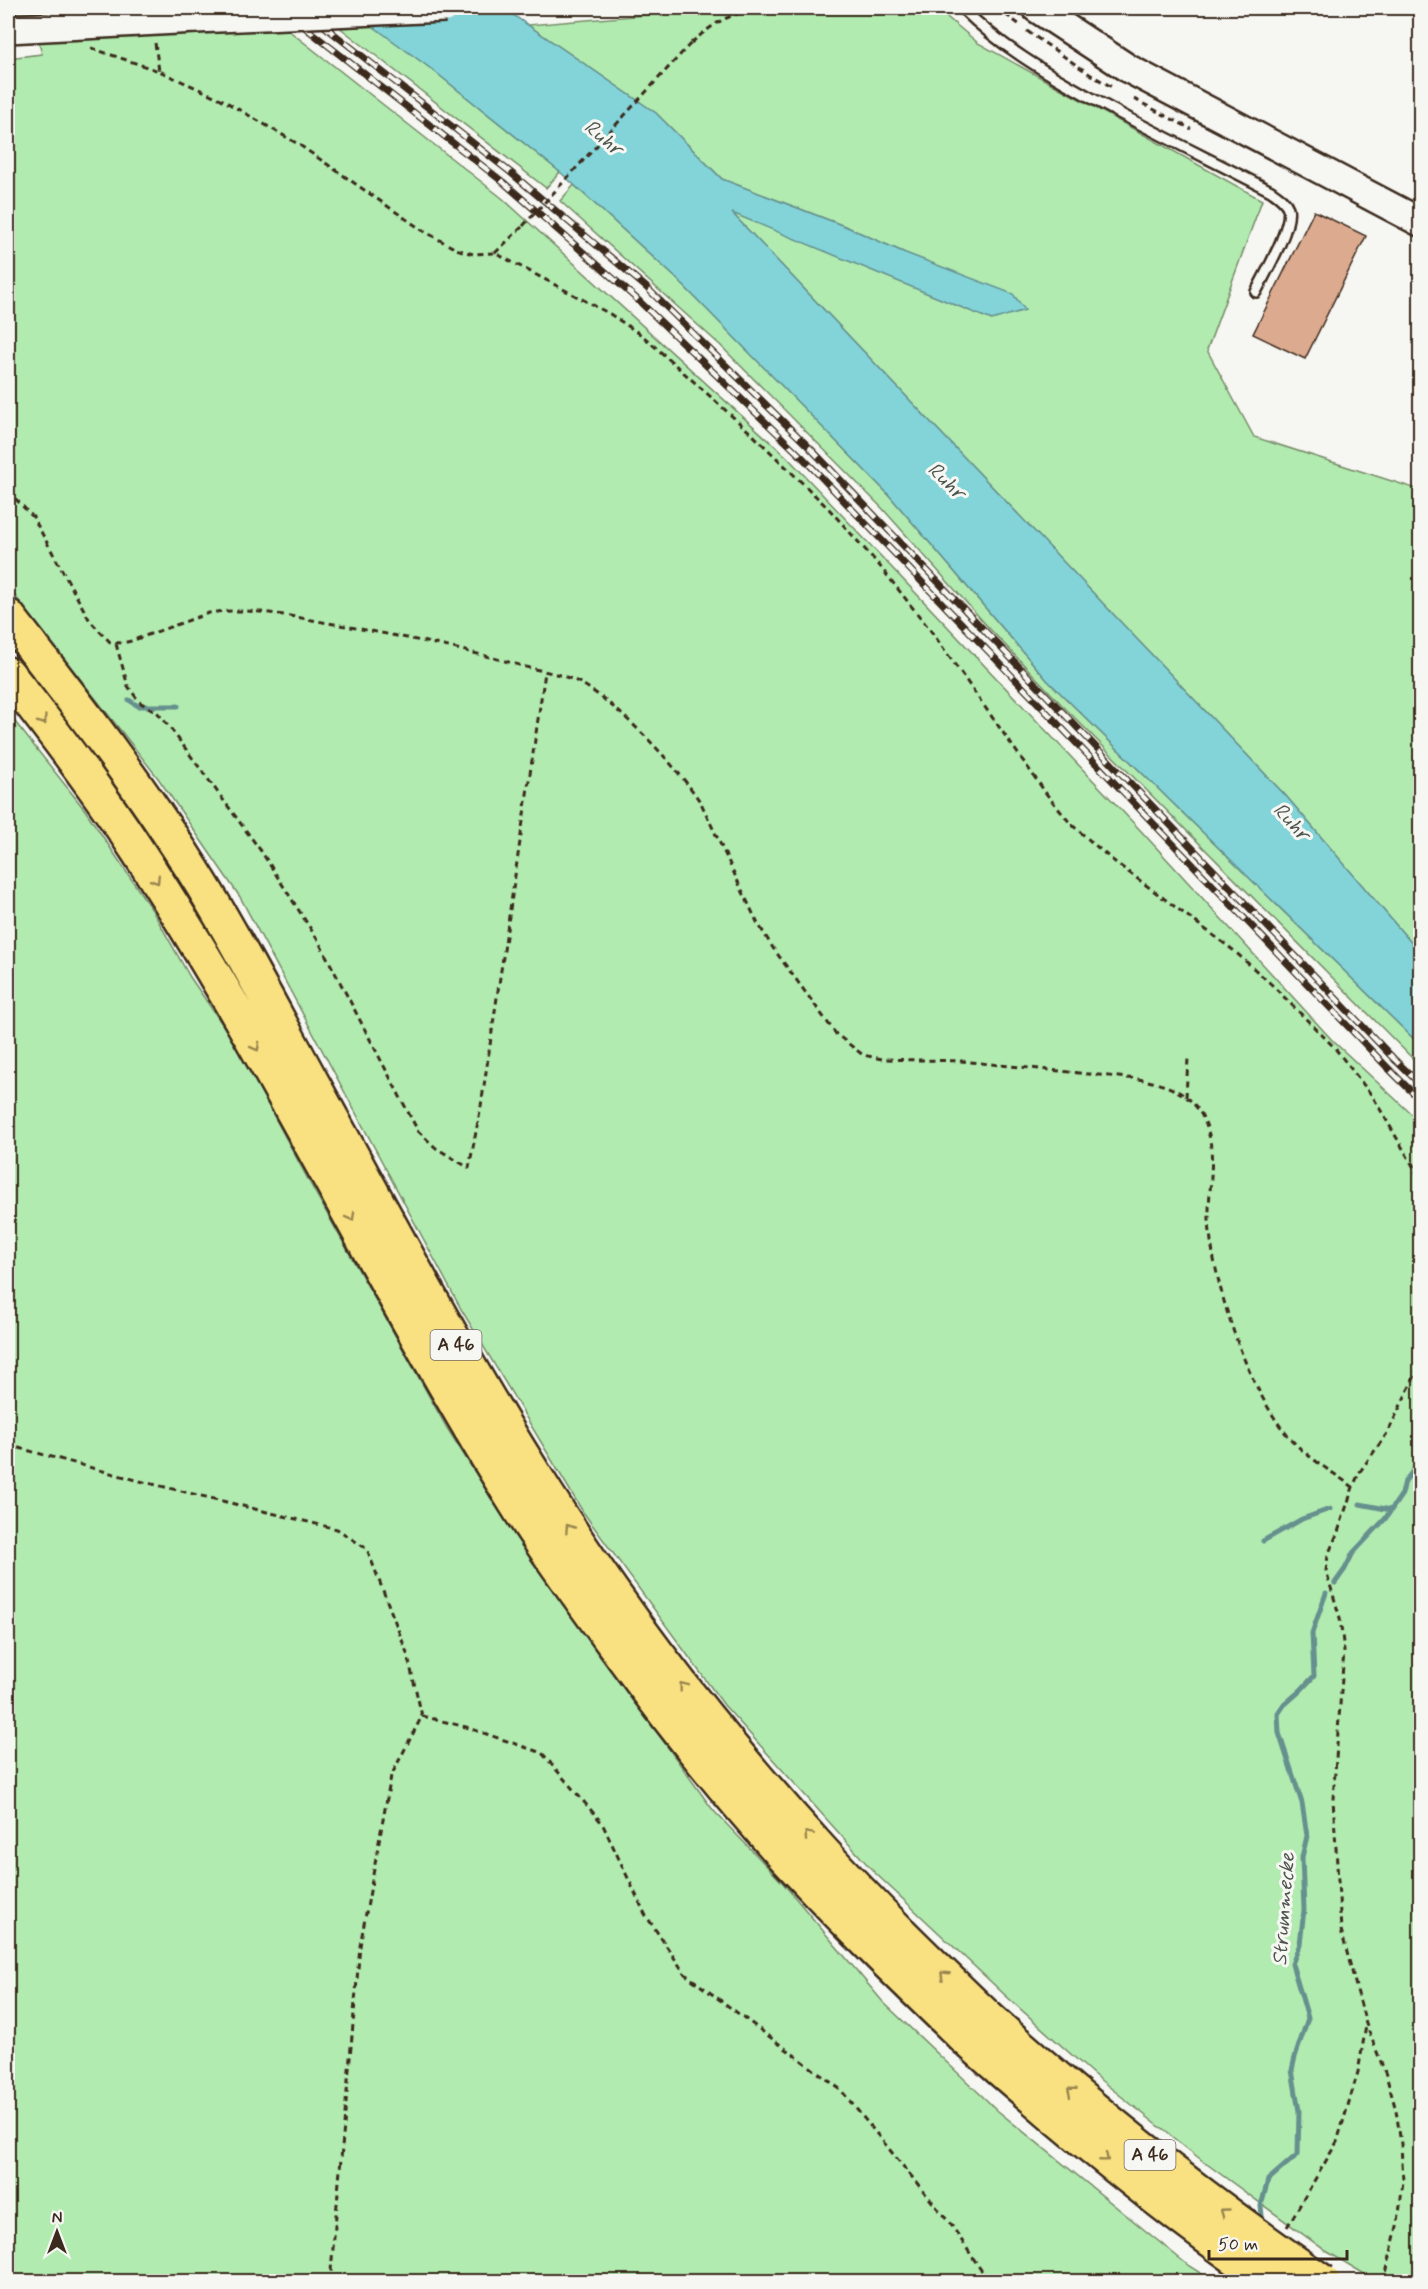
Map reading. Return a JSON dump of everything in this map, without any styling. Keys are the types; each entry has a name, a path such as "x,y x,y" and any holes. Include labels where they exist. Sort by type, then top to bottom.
{"highway":[{"name":"A 46","path":"8,616 54,675 158,819 213,903 437,1313 549,1498 608,1586 684,1689 821,1850 901,1934 975,2027 1101,2156 1181,2218 1270,2282"},
{"name":"A 46","path":"8,674 82,772 155,879 242,1023 464,1418 522,1514 661,1708 795,1869 883,1959 1121,2133 1200,2194 1323,2282"}],"street":[{"path":"8,29 445,8"},
{"path":"1036,8 1129,69 1420,222"}],"lane":[{"path":"962,8 990,35 1032,64 1112,110 1271,191 1284,201 1288,212 1285,230 1256,292"}],"path":[{"path":"495,253 523,226 692,43 726,17 762,8"},
{"path":"152,22 159,71"},
{"path":"88,48 159,71 245,112 298,144 414,224 456,249 473,254 495,253 610,314 643,336 752,434 829,509 879,565 912,606 1048,796 1071,824 1111,859 1233,950 1303,1014 1334,1047 1373,1097 1420,1178"},
{"path":"8,491 26,508 37,523 90,621 107,640 116,644 131,641 209,613 261,612 482,654 577,682 595,693 649,741 692,789 701,803 757,922 773,948 837,1034 863,1055 882,1059 962,1061 1138,1079 1171,1088 1186,1097 1197,1106 1205,1121 1211,1148 1209,1221 1214,1254 1221,1288 1246,1362 1259,1390 1288,1437 1303,1451 1353,1486"},
{"path":"116,644 128,686 141,703 157,712 171,729 261,851 282,884 345,988 418,1131 436,1148 469,1168 481,1106 545,672"},
{"path":"1186,1097 1188,1058"},
{"path":"1384,2282 1398,2222 1403,2181 1401,2144 1396,2110 1386,2075 1366,2024 1341,1930 1333,1799 1344,1651 1340,1618 1326,1571 1328,1555 1353,1486 1359,1473 1388,1432 1420,1365"},
{"path":"8,1445 140,1481 337,1529 367,1549 407,1653 422,1716 391,1776 360,1946 330,2282"},
{"path":"422,1716 466,1727 542,1753 602,1822 645,1914 685,1974 840,2089 952,2226 990,2282"},
{"path":"1287,2228 1337,2142 1358,2072 1366,2024"}],"green space":[{"path":"8,8 260,8 502,198 786,456 1142,832 1333,1041 1420,1122 1420,2281 1376,2281 1326,2251 1204,2162 1093,2074 874,1872 724,1705 583,1512 461,1309 240,897 158,778 8,587 8,58 42,54 30,10 8,13"},
{"path":"727,8 936,8 978,43 1262,200 1207,350 1254,437 1420,490 1420,953 1286,796 731,212 992,320 903,252 847,227 722,179 656,113 528,25"},
{"path":"372,25 434,71 560,172 546,188 339,27"},
{"path":"574,185 676,278 888,494 1047,680 1420,1045 1420,1066 1062,705 988,627 882,508 720,345 560,201"},
{"path":"8,713 85,810 152,910 190,977 233,1040 447,1428 515,1536 713,1810 782,1882 883,2002 998,2111 1189,2266 1213,2281 8,2281"}],"water":[{"name":"Ruhr","path":"348,8 503,8 656,113 722,179 1013,294 1025,310 992,320 732,213 1286,796 1420,953 1420,1045 1047,680 888,494 676,278 560,172 434,71"}],"building":[{"path":"1314,211 1366,236 1305,359 1253,334"}],"waterway":[{"path":"129,700 138,706 178,706"},
{"name":"Strummecke","path":"1335,1583 1353,1553 1385,1519 1402,1494 1405,1481 1420,1462"},
{"path":"1360,1504 1391,1510"},
{"path":"1263,1541 1302,1519 1330,1509"},
{"name":"Strummecke","path":"1263,2225 1261,2206 1268,2180 1298,2154 1299,2111 1292,2070 1308,2018 1292,1964 1300,1944 1304,1910 1302,1857 1307,1836 1302,1803 1279,1733 1278,1714 1284,1705 1314,1676 1312,1633 1326,1593"}],"railway":[{"path":"280,8 503,182 639,301 802,457 1420,1100"},
{"path":"301,8 510,172 647,288 811,449 1420,1084"}]}
